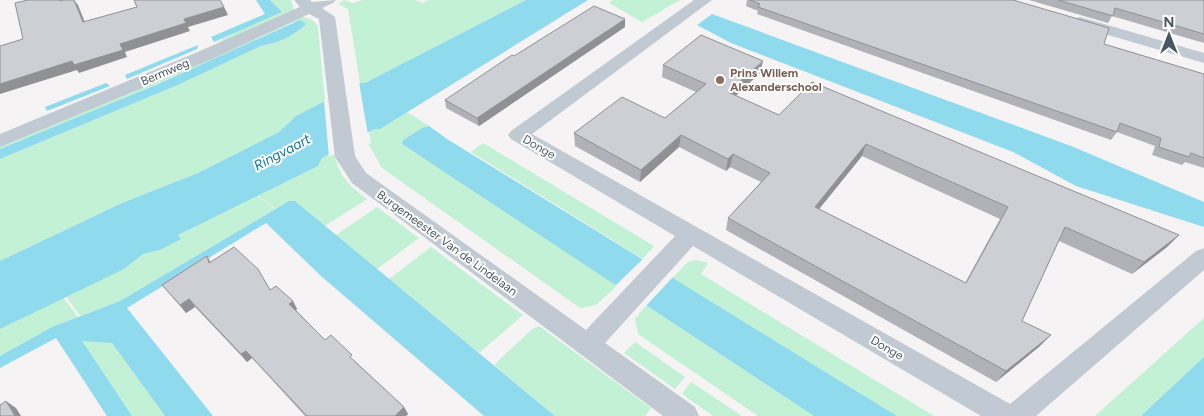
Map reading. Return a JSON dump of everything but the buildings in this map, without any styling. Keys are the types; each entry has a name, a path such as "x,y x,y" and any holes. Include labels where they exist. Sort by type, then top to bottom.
{"street":[{"name":"Bermweg","path":"0,141 206,55 306,4 328,0"},
{"name":"Burgemeester Van de Lindelaan","path":"306,4 327,17 346,157 359,178 685,416"},
{"name":"Donge","path":"696,6 663,28 518,135 1006,416"},
{"path":"1062,17 1204,58"},
{"path":"587,346 667,262 690,235"},
{"path":"1016,416 1204,257"}],"green space":[{"path":"270,0 291,0 294,10 226,40 214,42 279,10"},
{"path":"344,0 353,3 362,0 416,0 422,3 428,0 526,0 365,83 360,83 348,9 338,4"},
{"path":"613,0 680,0 642,22 609,3"},
{"path":"298,17 310,19 318,27 325,102 296,116 279,132 198,173 122,203 0,261 0,159 180,84 261,46 270,45 296,21 75,119 0,149 0,144"},
{"path":"407,112 429,126 422,128 403,140 402,144 618,285 596,305 580,308 382,168 369,145 371,143 369,131 380,129"},
{"path":"483,143 654,246 643,259 471,152"},
{"path":"334,151 338,167 345,179 367,199 325,226 295,201 289,201 276,209 257,195 318,166 322,158"},
{"path":"256,195 275,209 120,301 80,316 66,296 124,269 143,254 160,250 180,239 178,235"},
{"path":"377,207 419,238 377,269 336,235"},
{"path":"431,247 523,315 479,353 389,279"},
{"path":"695,260 708,263 701,274 934,416 897,416 672,278 688,262"},
{"path":"63,297 78,317 52,327 0,356 0,329"},
{"path":"646,305 814,416 758,416 638,334 635,319"},
{"path":"1204,318 1204,357 1141,416 1095,416"},
{"path":"539,326 651,408 645,416 555,416 494,365 531,330"},
{"path":"81,340 112,343 165,416 132,416"},
{"path":"635,342 685,377 675,389 624,353"},
{"path":"691,382 742,416 713,416 682,394"}],"water":[{"path":"256,0 270,0 282,12 214,42 211,37 265,14"},
{"name":"Ringvaart","path":"526,0 588,0 380,129 374,129 322,158 318,166 178,235 181,239 160,250 143,254 124,269 0,329 0,261 122,203 198,173 279,132 296,116 360,83 365,83"},
{"path":"712,14 1071,146 1204,202 1204,227 1076,186 1013,152 731,43 697,25"},
{"path":"300,20 306,24 285,38 261,46 180,84 0,159 0,149 158,84"},
{"path":"198,45 197,49 127,79 125,75"},
{"path":"106,83 110,86 47,111 45,107"},
{"path":"429,126 447,139 897,416 814,416 402,144 403,140 422,128"},
{"path":"289,201 295,201 555,416 484,416 321,276 266,223 127,308 213,416 165,416 112,343 82,341 132,416 107,416 56,338 0,368 0,356 52,327 120,301"},
{"path":"1204,357 1204,416 1141,416"}],"pier":[{"path":"359,82 368,135 329,157 324,101"},
{"path":"645,257 674,276 644,308 615,286"}],"place":[{"name":"Prins Willem Alexanderschool","path":"720,80"}]}
